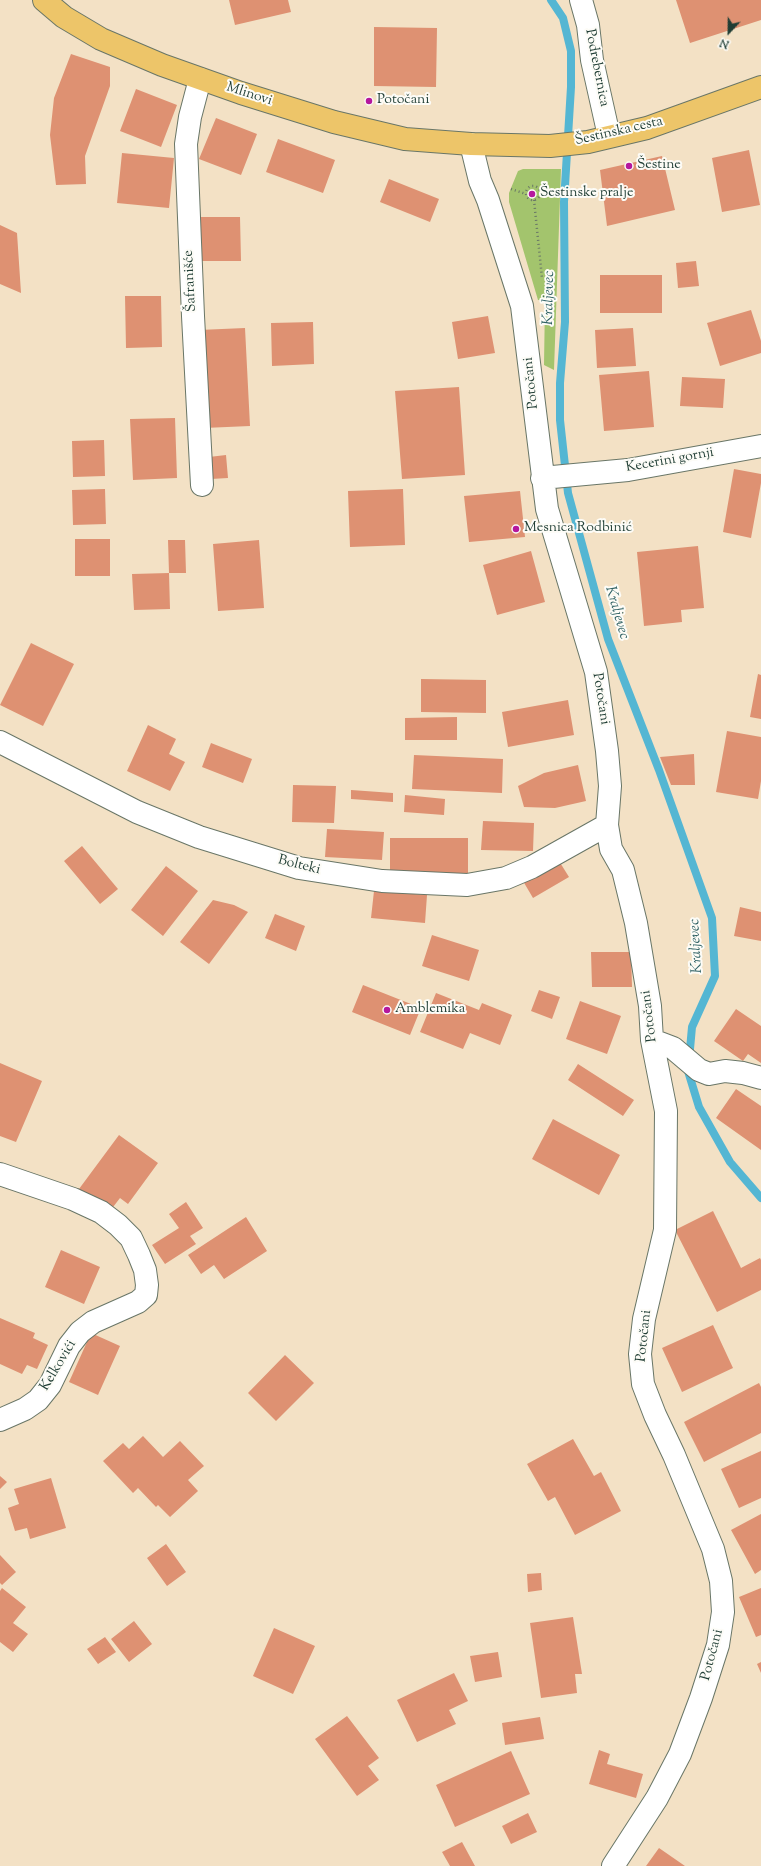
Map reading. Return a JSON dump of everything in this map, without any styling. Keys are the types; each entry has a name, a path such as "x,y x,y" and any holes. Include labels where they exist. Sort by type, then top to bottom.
{"main road":[{"name":"Mlinovi","path":"44,0 64,17 101,39 162,65 200,79 361,129 405,139 471,144"},
{"name":"Šestinska cesta","path":"471,144 550,146 588,142 654,126 761,87"}],"street":[{"name":"Podrebernica","path":"581,0 588,25 592,60 609,136"},
{"name":"Šafranišće","path":"200,79 190,116 186,144 192,300 202,485"},
{"name":"Potočani","path":"471,144 480,181 488,200 522,306 549,477 552,528 596,672 607,751 610,786 607,825 611,849 623,870 636,923 650,1006 652,1040 666,1111 667,1191 665,1230 642,1333 640,1354 643,1384 713,1549 721,1581 723,1612 718,1645 701,1698 680,1754 657,1798 613,1866"},
{"name":"Kecerini gornji","path":"549,477 628,470 761,446"},
{"name":"Bolteki","path":"0,742 138,812 199,837 299,868 382,881 467,885 506,878 532,867 607,825"},
{"path":"652,1040 673,1048 699,1070 709,1074 725,1071 743,1073 761,1078"},
{"name":"Kelkovići","path":"0,1174 73,1199 101,1212 130,1238 145,1270 147,1285 146,1295 138,1302 93,1322 80,1332 70,1346 50,1385 38,1400 25,1409 0,1420"}],"path":[{"path":"507,187 526,194 530,200 534,200"},
{"path":"526,194 527,190 533,187 539,190 540,194"},
{"path":"534,200 540,194 556,194"},
{"path":"534,200 542,269 542,284"}],"green space":[{"path":"523,169 561,169 554,370 544,365 545,301 538,300 509,202 509,193 518,171"}],"building":[{"path":"229,0 288,0 291,12 235,25"},
{"path":"676,0 761,0 761,20 690,43"},
{"path":"374,27 437,28 436,87 374,86"},
{"path":"71,54 110,67 110,86 85,156 86,184 56,185 50,135 54,98"},
{"path":"136,89 177,105 161,147 120,131"},
{"path":"216,118 257,134 241,175 199,159"},
{"path":"278,139 335,160 323,193 266,172"},
{"path":"749,150 760,205 722,212 712,158"},
{"path":"122,153 174,158 169,208 117,203"},
{"path":"662,156 675,210 607,226 600,170"},
{"path":"389,179 439,199 430,222 380,202"},
{"path":"201,217 240,217 241,261 201,261"},
{"path":"0,225 17,233 21,293 0,284"},
{"path":"696,261 699,286 678,288 676,263"},
{"path":"600,275 662,275 662,313 600,313"},
{"path":"125,296 161,296 162,347 126,348"},
{"path":"751,310 761,341 761,353 720,366 707,323"},
{"path":"488,316 495,353 458,359 452,322"},
{"path":"313,322 314,364 272,366 271,323"},
{"path":"245,328 250,426 204,428 199,330"},
{"path":"633,328 636,366 597,368 595,330"},
{"path":"649,371 654,427 604,431 599,375"},
{"path":"682,377 725,379 723,408 680,406"},
{"path":"459,387 465,475 402,479 395,391"},
{"path":"175,418 177,478 133,480 130,419"},
{"path":"104,440 105,476 73,477 72,441"},
{"path":"226,455 228,478 211,479 209,457"},
{"path":"734,469 761,474 761,483 751,538 723,532"},
{"path":"105,489 106,524 73,525 72,490"},
{"path":"403,489 405,545 350,547 348,491"},
{"path":"520,491 525,537 469,542 464,496"},
{"path":"75,539 110,539 110,576 75,576"},
{"path":"168,540 185,540 186,573 169,573"},
{"path":"259,540 264,608 218,611 213,544"},
{"path":"698,546 704,608 681,610 682,622 644,626 637,552"},
{"path":"531,551 545,602 497,615 483,565"},
{"path":"169,573 170,609 134,610 132,574"},
{"path":"31,643 74,664 43,726 0,705"},
{"path":"758,674 761,675 761,719 750,717"},
{"path":"421,679 486,680 486,713 421,712"},
{"path":"568,700 574,735 508,747 502,712"},
{"path":"457,717 457,740 405,740 405,718"},
{"path":"148,725 176,739 169,754 185,762 170,791 127,771"},
{"path":"727,731 761,737 761,781 758,799 716,792"},
{"path":"211,743 252,759 243,783 202,767"},
{"path":"694,754 695,785 671,785 660,757"},
{"path":"414,755 503,759 502,793 412,789"},
{"path":"578,765 586,801 555,808 524,807 518,786 544,773"},
{"path":"293,785 336,786 334,823 292,822"},
{"path":"351,790 393,793 393,802 351,799"},
{"path":"405,795 445,799 444,815 404,812"},
{"path":"483,821 534,823 533,851 481,850"},
{"path":"327,829 384,832 382,860 325,857"},
{"path":"390,838 468,838 468,873 390,873"},
{"path":"82,846 118,889 100,904 64,861"},
{"path":"559,861 569,877 533,898 523,881"},
{"path":"166,866 198,891 163,936 131,910"},
{"path":"374,891 427,895 425,923 371,918"},
{"path":"213,900 234,905 248,912 209,964 180,942"},
{"path":"740,907 761,912 761,941 734,936"},
{"path":"275,914 305,926 296,951 265,938"},
{"path":"432,935 479,950 469,981 422,966"},
{"path":"591,952 631,952 632,987 592,987"},
{"name":"Amblemika","path":"363,985 421,1008 410,1035 352,1012"},
{"path":"539,990 560,997 552,1019 531,1011"},
{"path":"436,993 479,1010 482,1003 512,1015 500,1045 470,1033 463,1049 420,1032"},
{"path":"580,1001 621,1016 607,1054 566,1039"},
{"path":"736,1009 761,1026 761,1063 748,1054 743,1061 714,1041"},
{"path":"0,1063 42,1081 16,1142 0,1136"},
{"path":"578,1064 634,1100 623,1116 568,1080"},
{"path":"736,1089 761,1106 761,1150 716,1118"},
{"path":"553,1119 620,1155 599,1195 532,1159"},
{"path":"119,1135 158,1163 128,1204 120,1198 110,1211 79,1189"},
{"path":"186,1202 203,1228 190,1236 196,1244 165,1264 152,1245 179,1228 169,1214"},
{"path":"713,1211 741,1268 760,1258 761,1260 761,1290 717,1312 675,1230"},
{"path":"246,1217 267,1251 224,1279 214,1265 201,1274 188,1255"},
{"path":"61,1250 100,1267 84,1304 45,1287"},
{"path":"0,1318 35,1333 33,1338 48,1345 37,1369 27,1365 22,1374 0,1364"},
{"path":"713,1325 733,1368 682,1392 662,1348"},
{"path":"91,1333 120,1346 98,1395 69,1382"},
{"path":"285,1355 314,1383 276,1421 248,1393"},
{"path":"759,1383 761,1387 761,1433 704,1462 684,1422"},
{"path":"143,1436 163,1457 180,1441 204,1466 188,1480 198,1491 170,1517 158,1505 156,1507 138,1488 133,1493 103,1461 123,1443 129,1449"},
{"path":"573,1439 594,1476 601,1472 621,1511 575,1535 555,1497 548,1501 527,1464"},
{"path":"761,1451 761,1498 739,1508 721,1469"},
{"path":"0,1476 7,1482 0,1489"},
{"path":"51,1478 66,1528 30,1539 27,1528 15,1531 8,1508 19,1504 14,1489"},
{"path":"761,1514 761,1570 755,1574 731,1530"},
{"path":"166,1544 186,1572 167,1586 147,1558"},
{"path":"0,1555 16,1572 2,1585 0,1583"},
{"path":"541,1573 542,1590 528,1592 527,1574"},
{"path":"2,1588 26,1607 13,1623 28,1634 13,1652 0,1642 0,1591"},
{"path":"761,1588 761,1635 756,1637 739,1597"},
{"path":"573,1617 582,1674 575,1674 577,1693 541,1698 530,1623"},
{"path":"134,1621 152,1644 129,1662 111,1639"},
{"path":"274,1628 315,1646 293,1694 253,1676"},
{"path":"105,1637 116,1652 98,1664 87,1649"},
{"path":"498,1652 502,1677 475,1682 470,1656"},
{"path":"761,1662 761,1673 757,1664"},
{"path":"454,1673 468,1701 449,1710 456,1724 417,1742 397,1700"},
{"path":"347,1716 379,1758 368,1766 379,1780 357,1796 315,1739"},
{"path":"540,1717 544,1739 505,1745 502,1723"},
{"path":"599,1750 610,1754 607,1764 643,1774 636,1798 589,1784"},
{"path":"511,1751 530,1794 455,1827 436,1785"},
{"path":"528,1813 537,1832 511,1844 502,1826"},
{"path":"462,1842 475,1866 450,1866 442,1852"},
{"path":"659,1848 685,1866 646,1866"}],"waterway":[{"name":"Kraljevec","path":"551,0 563,18 571,51 571,87 564,202 565,322 560,383 560,420 568,493 608,639 659,770 712,918 715,976 692,1027 688,1071 699,1107 730,1162 761,1198"}],"place":[{"name":"Potočani","path":"369,101"},
{"name":"Šestine","path":"629,166"},
{"name":"Šestinske pralje","path":"532,194"},
{"name":"Mesnica Rodbinić","path":"516,529"},
{"name":"Amblemika","path":"387,1010"}]}
